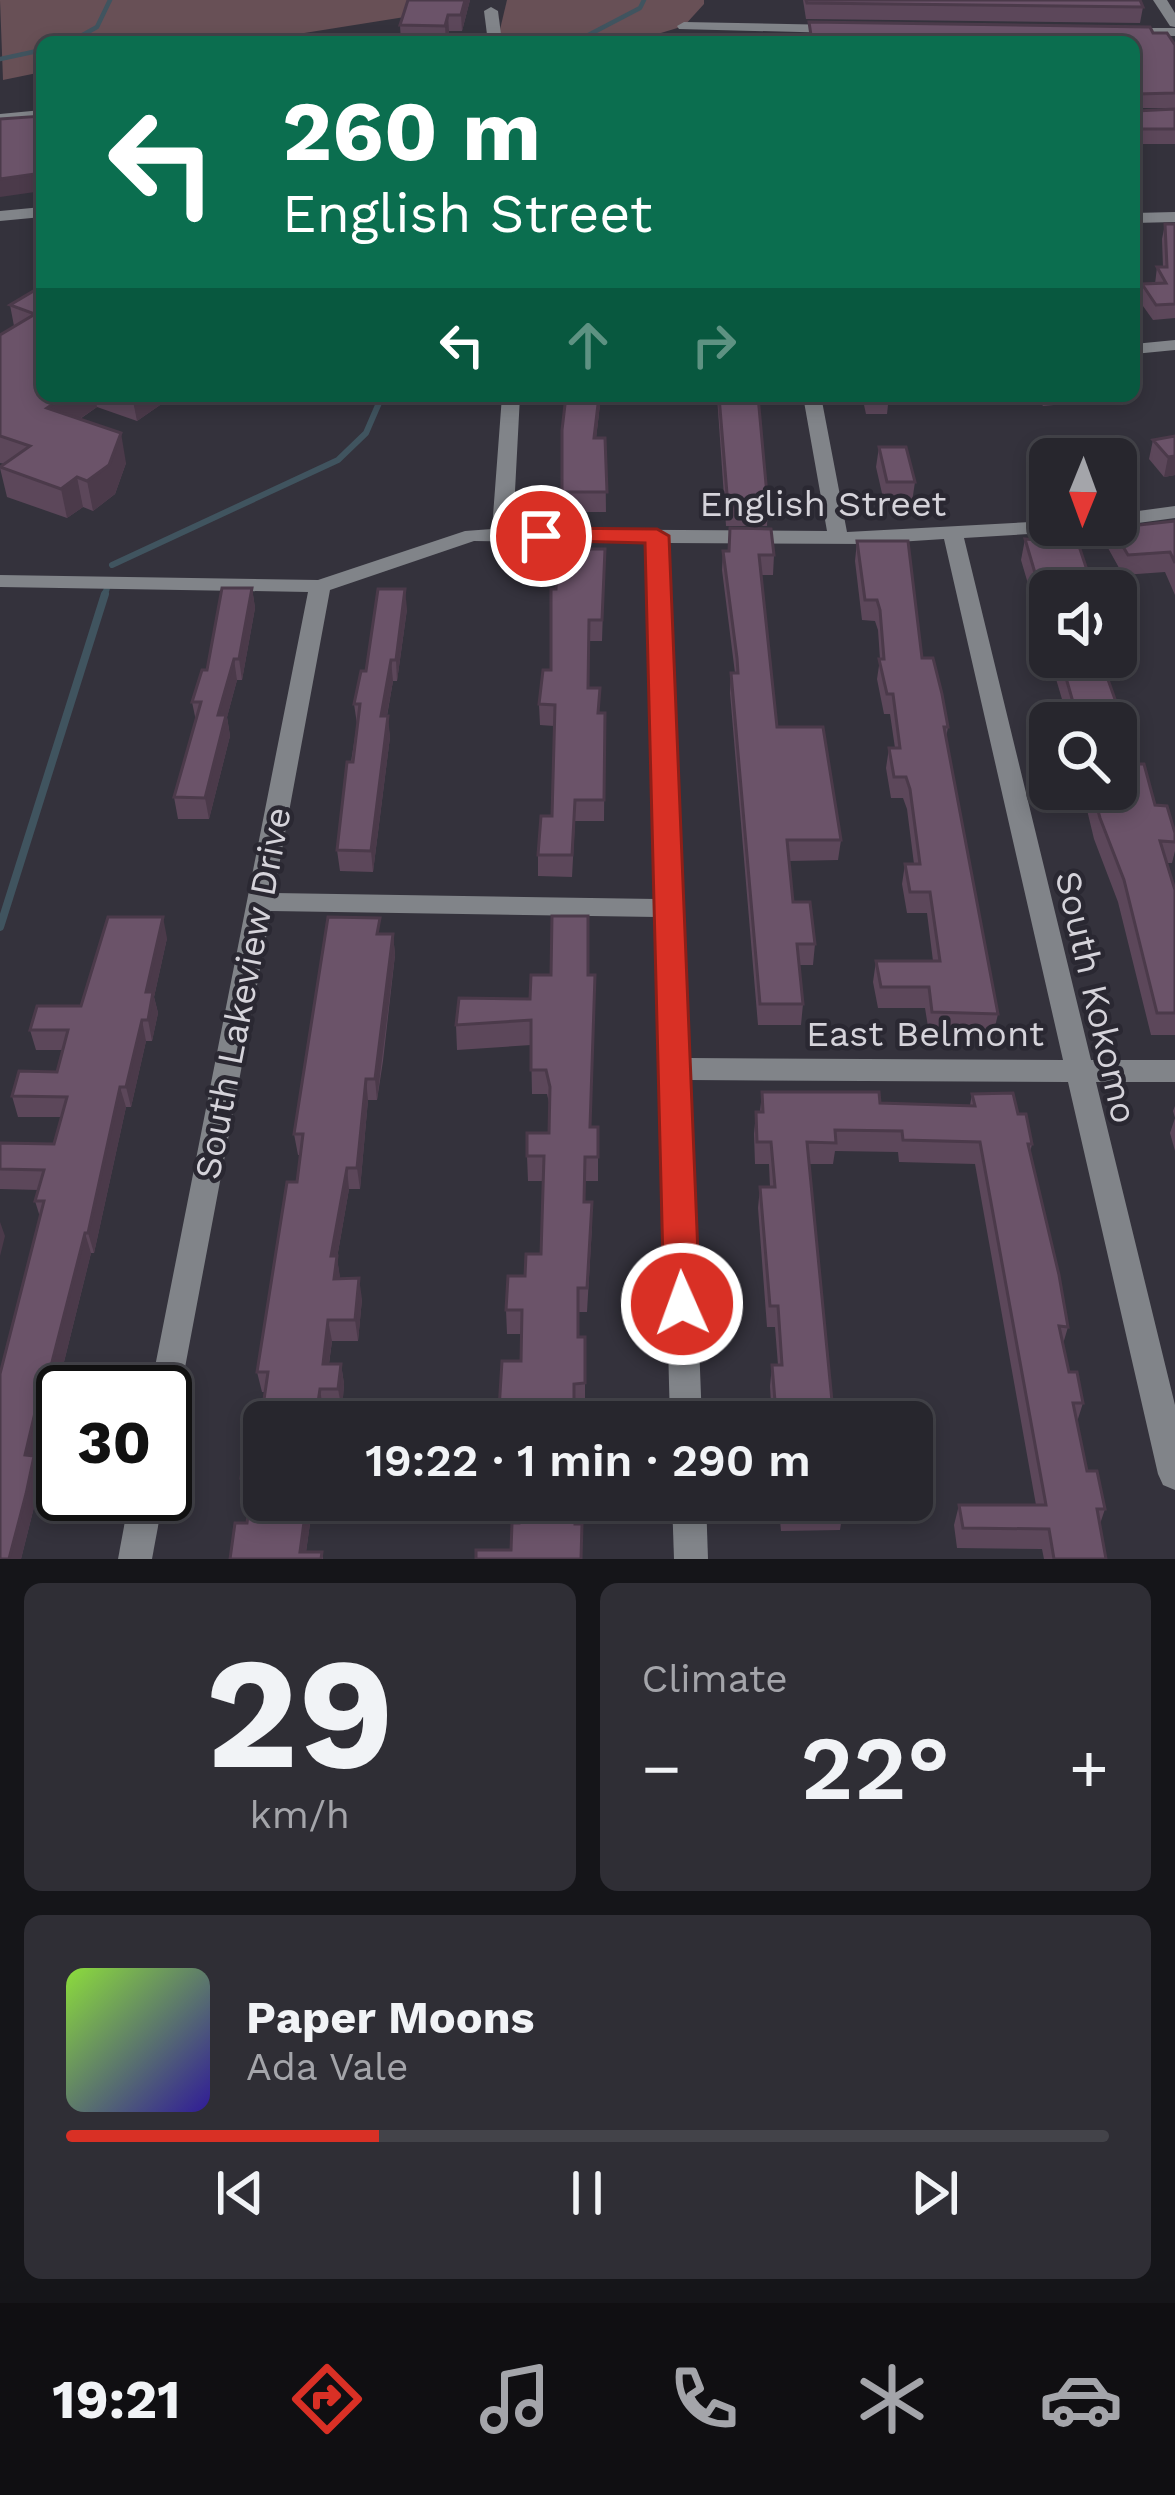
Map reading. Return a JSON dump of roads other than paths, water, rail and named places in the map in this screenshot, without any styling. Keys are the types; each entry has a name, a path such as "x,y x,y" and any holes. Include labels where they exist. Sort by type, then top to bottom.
{"street":[{"path":"1160,0 1175,22"},
{"path":"491,11 494,36"},
{"path":"684,26 779,35 847,29"},
{"path":"1110,32 1175,32"},
{"path":"0,118 36,115"},
{"path":"0,216 36,213"},
{"path":"1140,218 1175,217"},
{"path":"1140,348 1175,345"},
{"path":"502,535 511,402"},
{"path":"813,402 838,538"},
{"path":"1137,517 1175,512"},
{"name":"English Street","path":"0,580 320,586 472,535 838,538 1029,529"},
{"path":"657,536 685,1401"},
{"name":"South Kokomo","path":"952,536 1175,1474"},
{"name":"South Lakeview Drive","path":"172,1365 320,586"},
{"path":"258,902 669,908"},
{"name":"East Belmont","path":"674,1069 1175,1071"},
{"path":"135,1559 142,1521"},
{"path":"690,1521 691,1559"}],"waterway":[{"path":"81,36 97,27 110,0"},
{"path":"586,36 640,8 644,0"},
{"path":"0,59 36,51"},
{"path":"112,565 338,460 366,433 379,402"},
{"path":"105,594 108,585"},
{"path":"0,927 105,594"}]}
